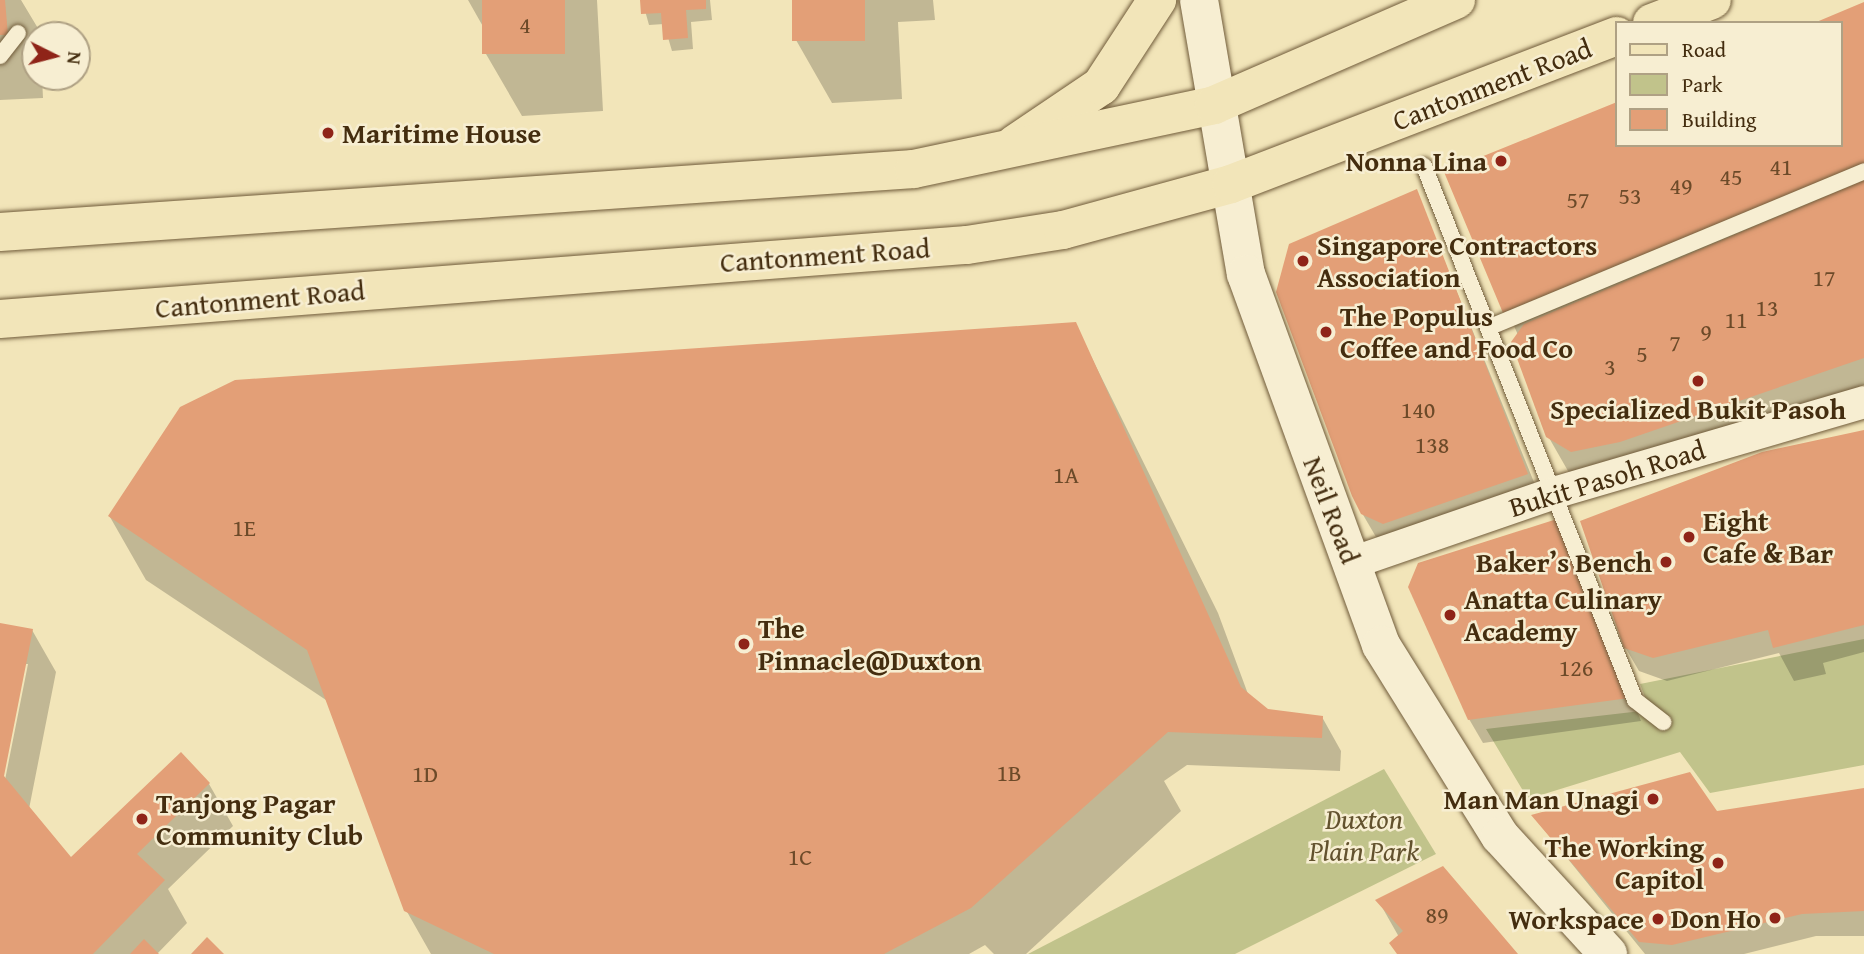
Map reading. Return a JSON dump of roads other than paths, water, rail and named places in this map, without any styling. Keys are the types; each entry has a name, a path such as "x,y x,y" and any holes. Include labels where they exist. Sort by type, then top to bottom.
{"main road":[{"path":"998,155 1101,86 1157,0"},
{"name":"Neil Road","path":"1199,0 1214,105 1246,274 1381,645 1493,825 1608,954"},
{"path":"0,232 914,169 998,155 1214,105 1455,0"},
{"path":"1657,21 1712,0"},
{"name":"Cantonment Road","path":"0,319 967,245 1063,230 1231,184 1616,36"}],"street":[{"name":"Bukit Pasoh Road","path":"1352,563 1557,492 1864,402"}],"lane":[{"path":"0,56 18,33"},
{"path":"1424,166 1557,492 1634,700 1663,722"},
{"path":"1490,327 1864,171"}],"place":[{"name":"Maritime House","path":"328,133"},
{"name":"Nonna Lina","path":"1501,161"},
{"name":"Singapore Contractors Association","path":"1303,261"},
{"name":"The Populus Coffee and Food Co","path":"1326,332"},
{"name":"Specialized Bukit Pasoh","path":"1698,381"},
{"name":"Eight Cafe & Bar","path":"1689,537"},
{"name":"Baker’s Bench","path":"1666,562"},
{"name":"Anatta Culinary Academy","path":"1450,615"},
{"name":"The Pinnacle@Duxton","path":"744,644"},
{"name":"Man Man Unagi","path":"1653,799"},
{"name":"Tanjong Pagar Community Club","path":"142,819"},
{"name":"The Working Capitol","path":"1718,863"},
{"name":"Don Ho","path":"1775,918"},
{"name":"Workspace","path":"1658,919"}],"park label":[{"name":"Duxton Plain Park","path":"1364,835"}]}
